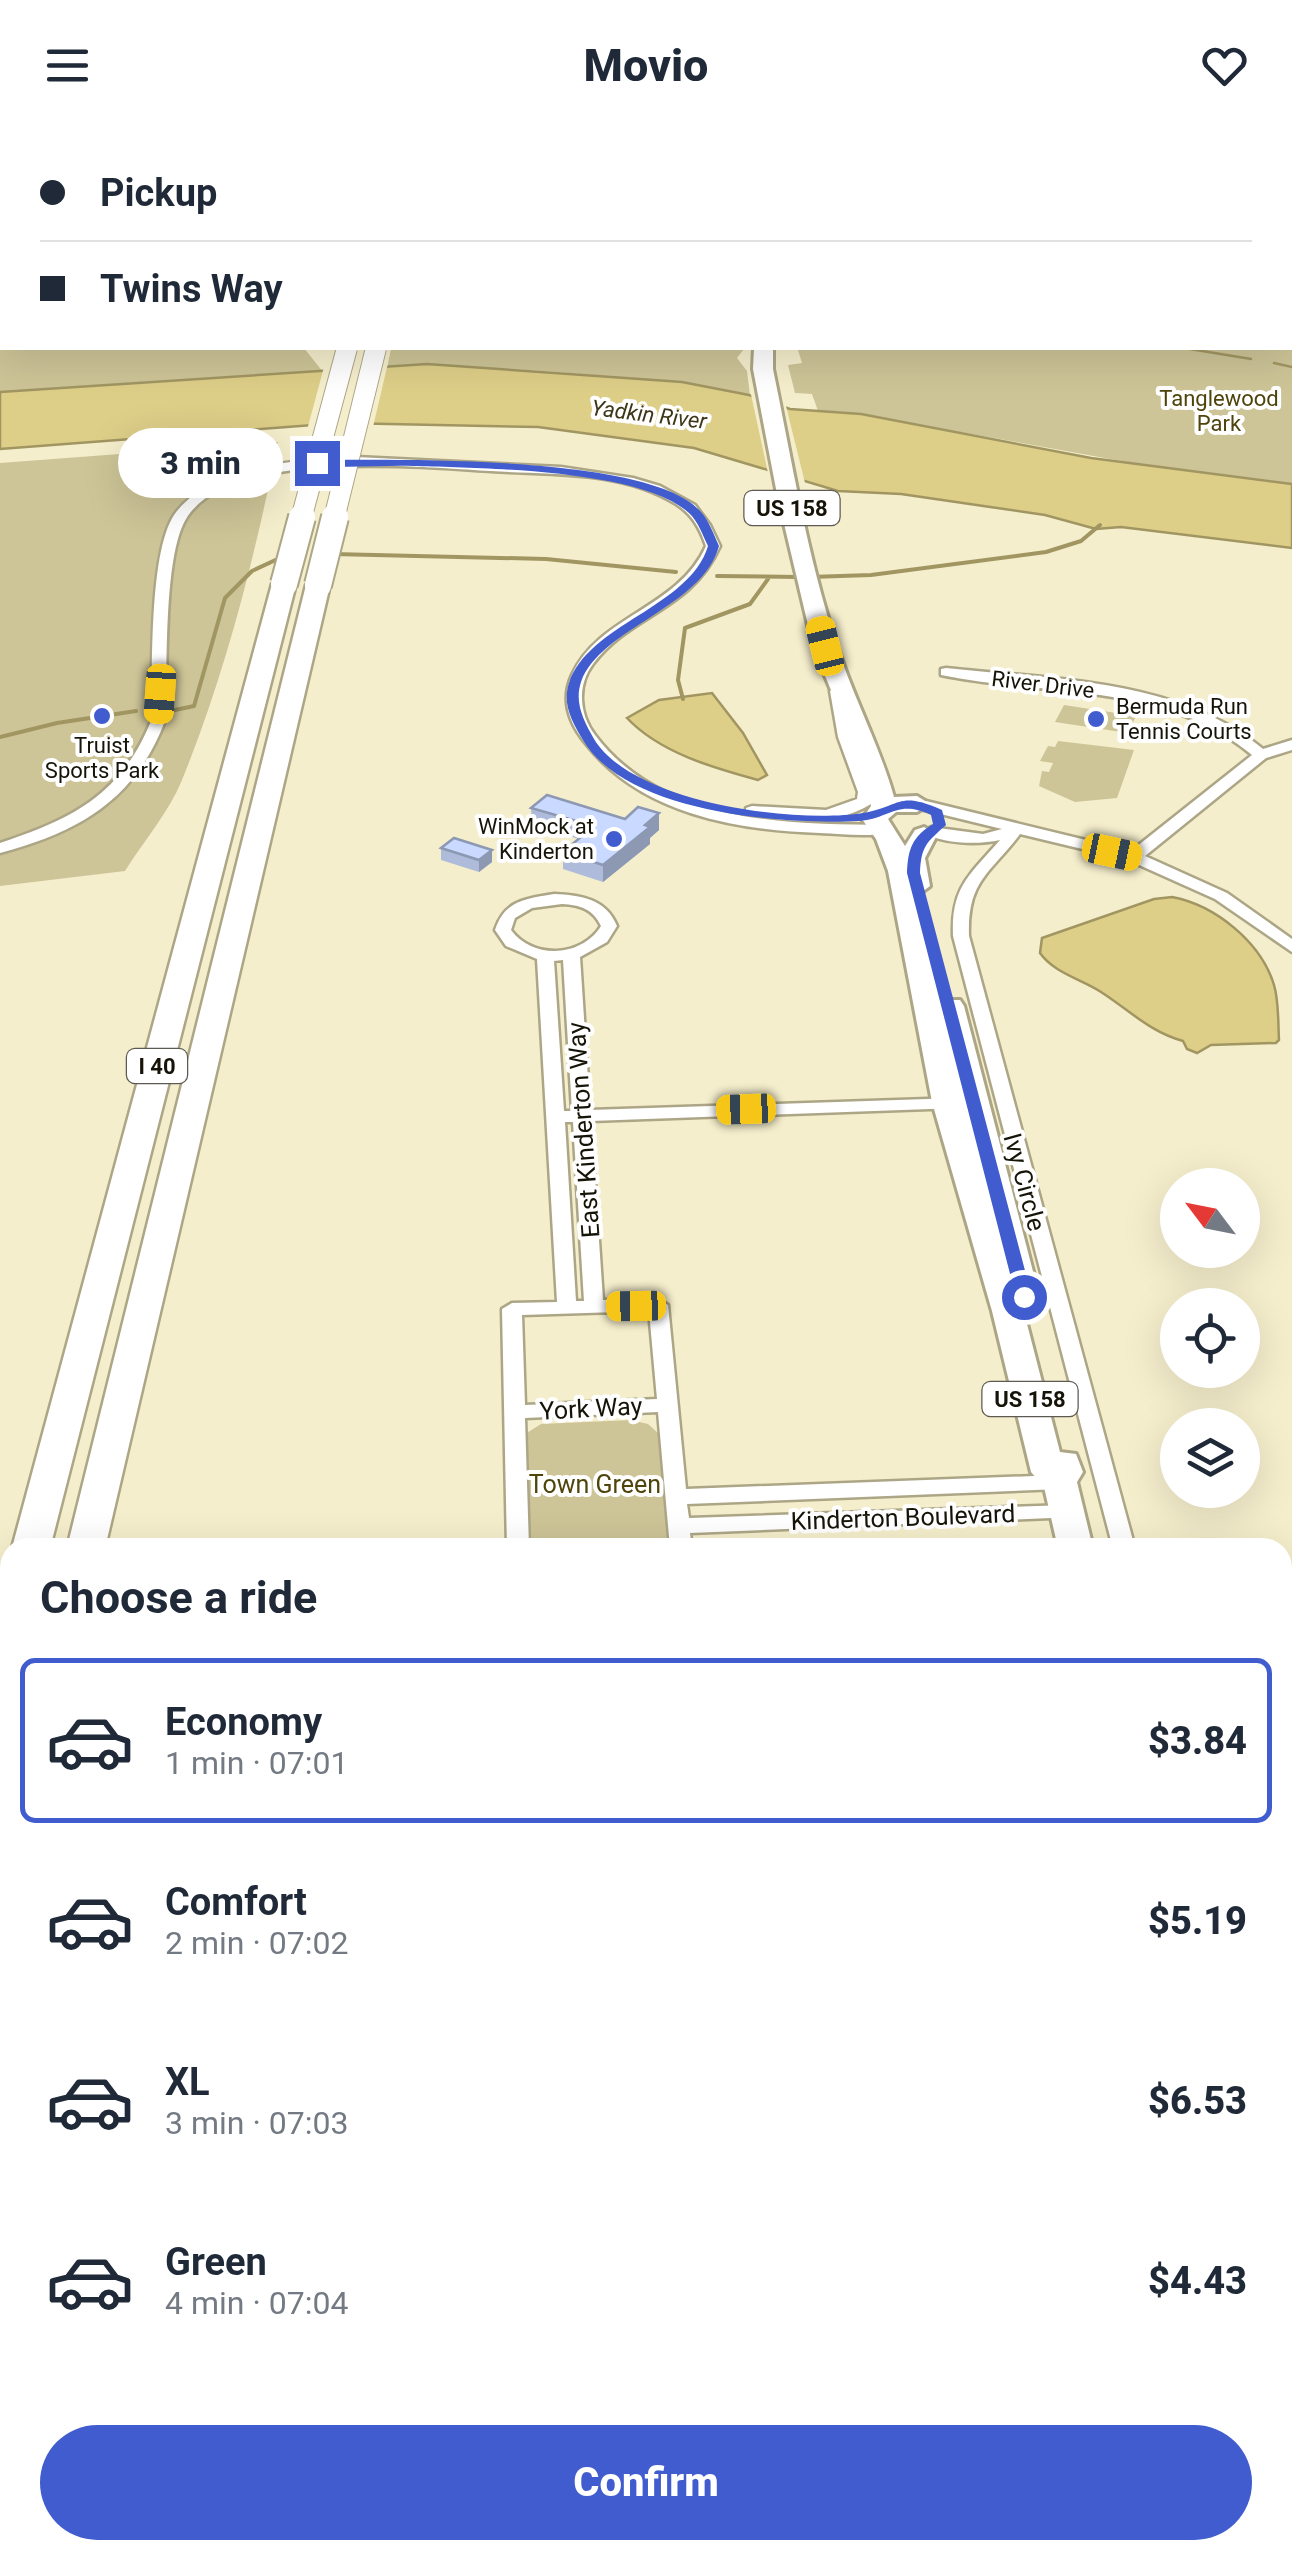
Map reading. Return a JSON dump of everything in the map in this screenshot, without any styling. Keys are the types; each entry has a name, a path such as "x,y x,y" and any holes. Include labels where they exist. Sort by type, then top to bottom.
{"highway":[{"name":"I 40","path":"34,1538 346,350"},
{"name":"I 40","path":"88,1538 376,350"}],"main road":[{"name":"US 158","path":"763,358 825,646 871,759 882,821 912,909 947,1102 1008,1311 1048,1472 1064,1497"},
{"name":"US 158","path":"871,759 925,819 914,850 914,873 1060,1440 1066,1472 1064,1497 1074,1538"},
{"path":"882,821 908,836 925,819"}],"street":[{"path":"0,848 33,838 100,804 136,771 150,747 159,703 166,549 169,529 178,514 212,489 230,482 288,466 317,463 414,463 585,474 646,486 676,499 697,513 714,546 709,562 685,586 588,660 574,684 574,716 594,748 646,790 683,806 732,819 814,830 882,821"},
{"name":"River Drive","path":"946,672 1146,698 1183,707 1235,731 1262,756"},
{"path":"736,810 826,814 850,810 865,801 866,792 846,737 834,674"},
{"path":"1134,857 1262,756 1292,745"},
{"path":"641,784 736,810 804,820 882,821"},
{"path":"925,819 983,839 1014,830"},
{"path":"925,819 997,823 1134,857 1221,896 1292,947"},
{"name":"Ivy Circle","path":"1014,830 968,884 960,903 961,936 1121,1538"},
{"path":"554,898 589,904 608,921 602,941 572,954 545,955 513,944 504,935 503,925 520,907 554,898"},
{"name":"East Kinderton Way","path":"572,954 594,1307"},
{"name":"East Kinderton Way","path":"545,955 567,1308"},
{"path":"555,1117 959,1104 984,1187 1000,1203"},
{"path":"518,1538 512,1309 658,1305 679,1537"},
{"name":"York Way","path":"514,1412 667,1405"},
{"name":"Kinderton Boulevard","path":"676,1497 1064,1497"},
{"name":"Kinderton Boulevard","path":"679,1537 1064,1497"}],"green space":[{"path":"0,350 306,350 323,372 0,392"},
{"path":"391,350 743,350 737,358 747,371 750,395 556,372 387,368"},
{"name":"Tanglewood Park","path":"798,350 1292,350 1292,484 1173,469 818,411 812,394 795,393 788,365 802,363"},
{"name":"Truist Sports Park","path":"278,442 226,656 182,780 163,815 125,871 0,886 0,463"},
{"name":"Bermuda Run Tennis Courts","path":"1064,705 1136,716 1128,733 1055,722"},
{"path":"1058,741 1134,750 1117,798 1075,802 1039,786 1042,771 1049,772 1053,763 1040,761 1048,746 1055,747"},
{"name":"Town Green","path":"631,1420 648,1424 658,1433 670,1538 525,1538 522,1436 541,1424"}],"water":[{"name":"Yadkin River","path":"427,364 682,382 749,395 790,409 861,414 1091,458 1292,484 1292,548 1121,527 1096,529 1045,515 901,494 838,491 694,448 538,427 340,423 0,449 0,392"},
{"path":"712,693 743,733 767,775 758,780 688,758 655,741 627,718 659,700"},
{"path":"1172,897 1220,917 1259,954 1276,991 1276,1043 1211,1045 1197,1053 1187,1049 1183,1041 1150,1026 1101,992 1060,971 1040,953 1042,938 1154,899"}],"pier":[{"path":"388,363 373,427 307,430 324,367"},
{"path":"750,390 785,402 806,487 768,473"}],"building":[{"path":"547,795 625,819 638,807 659,813 645,825 650,827 603,865 563,852 594,826 531,808"},
{"path":"454,838 492,850 479,860 441,848"}],"waterway":[{"path":"1196,350 1251,359"},
{"path":"1274,363 1292,367"},
{"path":"810,577 871,575 1046,552 1081,541 1100,525"},
{"path":"333,554 546,559 676,572"},
{"path":"175,710 194,706 225,598 252,571 282,557"},
{"path":"717,576 799,577"},
{"path":"683,699 678,680 685,628 750,604 768,579"},
{"path":"0,737 57,723 136,711"}],"place":[{"name":"Truist Sports Park","path":"102,716"},
{"name":"Bermuda Run Tennis Courts","path":"1096,719"},
{"name":"WinMock at Kinderton","path":"614,839"}],"route":[{"path":"317,463 414,463 585,474 646,486 697,513 714,546 709,562 685,586 614,636 588,660 574,684 574,716 594,748 622,773 641,784 707,804 767,817 804,820 868,817 900,803 918,804 937,813 940,825 924,834 914,850 914,873 1024,1297"}]}
